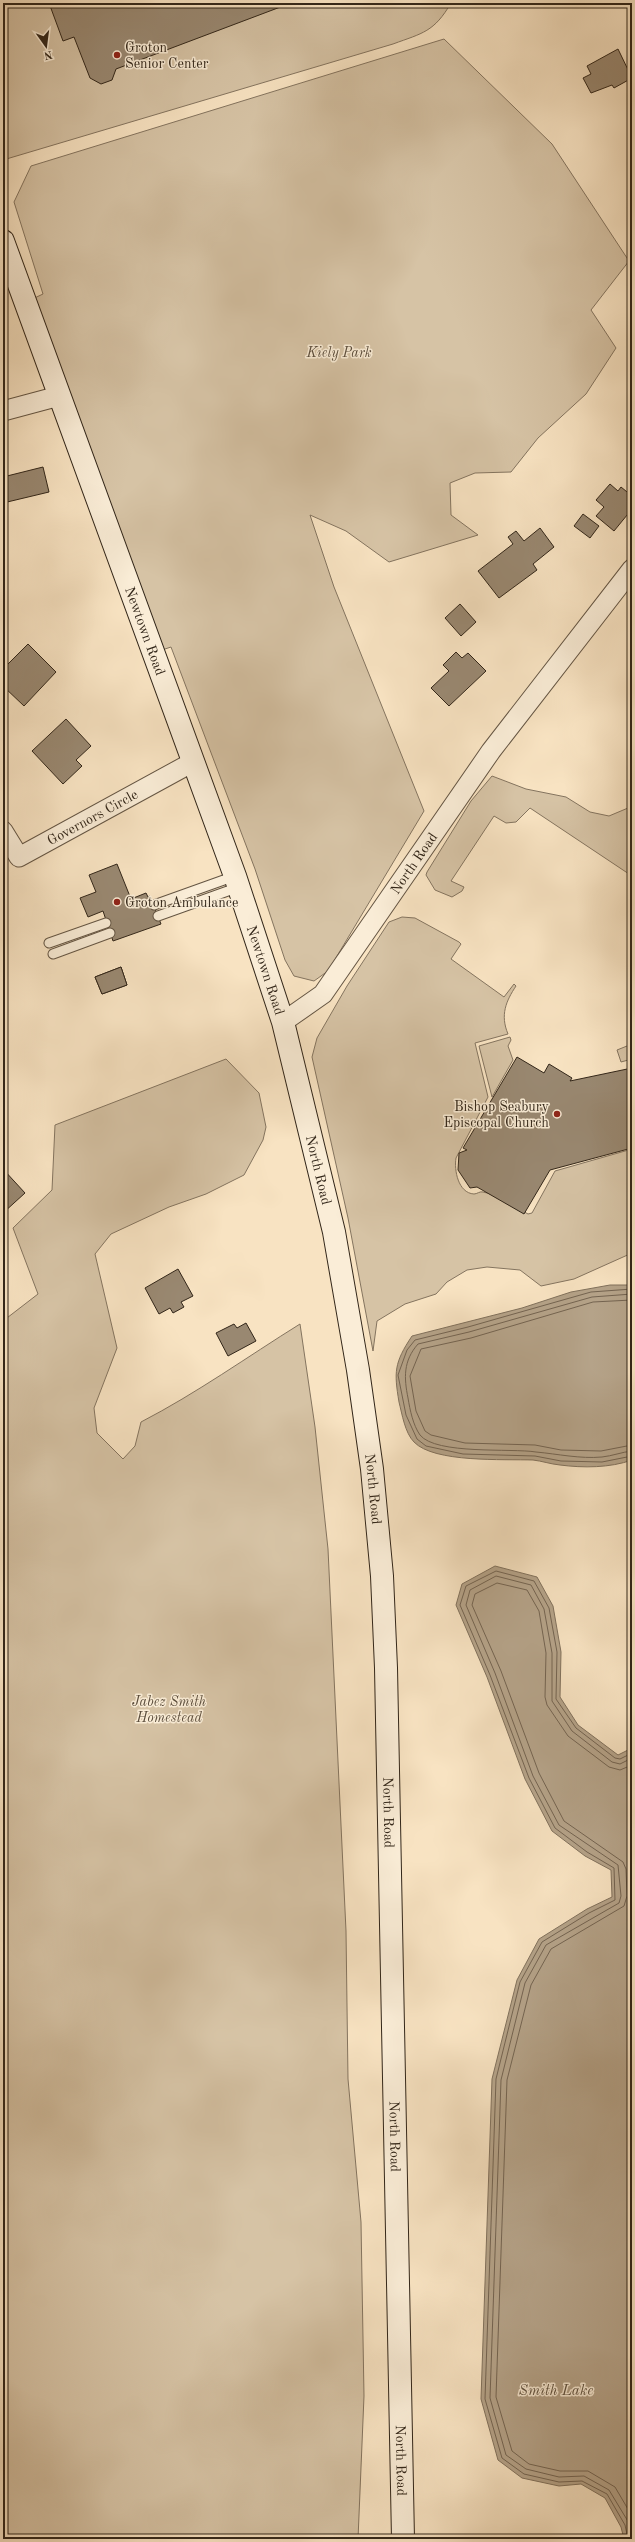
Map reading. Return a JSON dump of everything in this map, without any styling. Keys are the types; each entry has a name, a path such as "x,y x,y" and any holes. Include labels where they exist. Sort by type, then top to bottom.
{"main road":[{"name":"Newtown Road","path":"3,240 237,882 282,1022"},
{"name":"North Road","path":"282,1022 334,1232 348,1306 372,1469 382,1576 390,1770 403,2539"}],"street":[{"path":"3,411 59,396"},
{"name":"North Road","path":"282,1022 323,994 491,751 632,569"},
{"name":"Governors Circle","path":"3,831 19,857 193,762"}],"lane":[{"path":"154,905 237,882"},
{"path":"158,916 237,882"},
{"path":"48,943 106,923"},
{"path":"53,954 110,933"}],"green space":[{"path":"3,3 451,3 445,13 433,26 420,34 393,44 3,160"},
{"name":"Kiely Park","path":"444,39 552,144 629,261 591,310 616,348 586,394 538,438 511,472 475,473 450,483 451,515 478,535 389,562 346,531 310,515 334,587 424,811 328,971 314,981 294,976 285,960 255,869 171,647 159,651 24,303 43,294 14,202 31,166"},
{"path":"492,776 526,789 566,797 590,812 609,816 628,808 632,812 632,876 530,808 516,822 506,823 494,816 451,881 464,887 462,891 452,897 435,890 426,875 427,872 471,801"},
{"path":"402,917 415,918 459,942 461,944 451,959 504,997 514,984 516,986 509,997 504,1014 504,1021 508,1034 475,1043 488,1097 456,1158 458,1180 464,1190 474,1194 482,1192 488,1193 528,1214 532,1213 555,1171 632,1149 632,1253 574,1279 541,1286 520,1270 487,1267 467,1270 447,1282 436,1294 405,1304 377,1321 373,1351 348,1218 312,1057 317,1038 347,986 389,922"},
{"path":"510,1037 511,1040 508,1046 513,1060 492,1097 479,1046"},
{"path":"632,1044 632,1059 621,1062 617,1050"},
{"name":"Jabez Smith Homestead","path":"226,1059 259,1093 266,1127 263,1140 244,1175 206,1194 169,1207 111,1234 95,1254 117,1348 94,1408 97,1433 123,1459 135,1446 141,1422 202,1387 300,1324 315,1427 328,1549 346,1931 348,2079 361,2222 364,2396 358,2539 3,2539 3,1321 38,1294 13,1228 52,1190 55,1125"}],"water":[{"path":"610,1285 632,1285 632,1460 615,1465 587,1467 556,1465 533,1460 453,1457 437,1454 424,1449 414,1442 408,1434 404,1423 396,1383 399,1361 412,1336 522,1308 571,1292"},
{"name":"Smith Lake","path":"495,1566 537,1577 553,1606 561,1652 560,1697 578,1725 618,1755 632,1748 632,2539 624,2539 621,2527 605,2498 581,2484 559,2486 522,2478 498,2460 481,2399 492,2079 517,1980 539,1939 587,1909 612,1897 611,1870 585,1856 552,1831 525,1779 487,1677 456,1605 462,1584"}],"building":[{"name":"Groton Senior Center","path":"49,3 291,3 116,69 112,80 101,84 90,78 74,37 63,41"},
{"path":"618,49 632,78 614,88 612,85 591,93 583,78 591,74 587,66"},
{"path":"43,467 49,492 3,503 3,477"},
{"path":"610,484 618,491 621,487 632,496 632,509 614,531 596,516 604,507 596,500"},
{"path":"583,514 599,526 590,538 574,526"},
{"path":"540,528 554,547 533,564 537,570 499,598 478,571 513,544 508,537 516,531 524,541"},
{"path":"460,604 476,622 461,636 445,618"},
{"path":"28,644 56,672 24,706 3,686 3,669"},
{"path":"456,652 462,658 468,653 486,671 449,706 431,688 449,671 443,665"},
{"path":"66,719 91,746 76,760 82,766 63,784 32,751"},
{"name":"Groton Ambulance","path":"117,864 131,899 146,893 148,897 150,896 161,924 113,941 103,911 88,917 80,898 96,892 89,875"},
{"path":"121,967 127,985 102,994 95,977"},
{"path":"121,967 127,985 102,994 95,977"},
{"name":"Bishop Seabury Episcopal Church","path":"517,1057 544,1073 549,1064 572,1078 570,1081 632,1068 632,1148 550,1170 524,1214 477,1187 470,1188 458,1170 459,1153 467,1150 463,1148"},
{"path":"3,1169 25,1193 3,1213"},
{"path":"178,1269 193,1296 181,1302 184,1307 173,1313 170,1308 159,1314 145,1288"},
{"path":"246,1323 256,1341 228,1356 216,1333 234,1324 237,1328"}],"place":[{"name":"Groton Senior Center","path":"117,55"},
{"name":"Groton Ambulance","path":"117,902"},
{"name":"Bishop Seabury Episcopal Church","path":"557,1114"}]}
